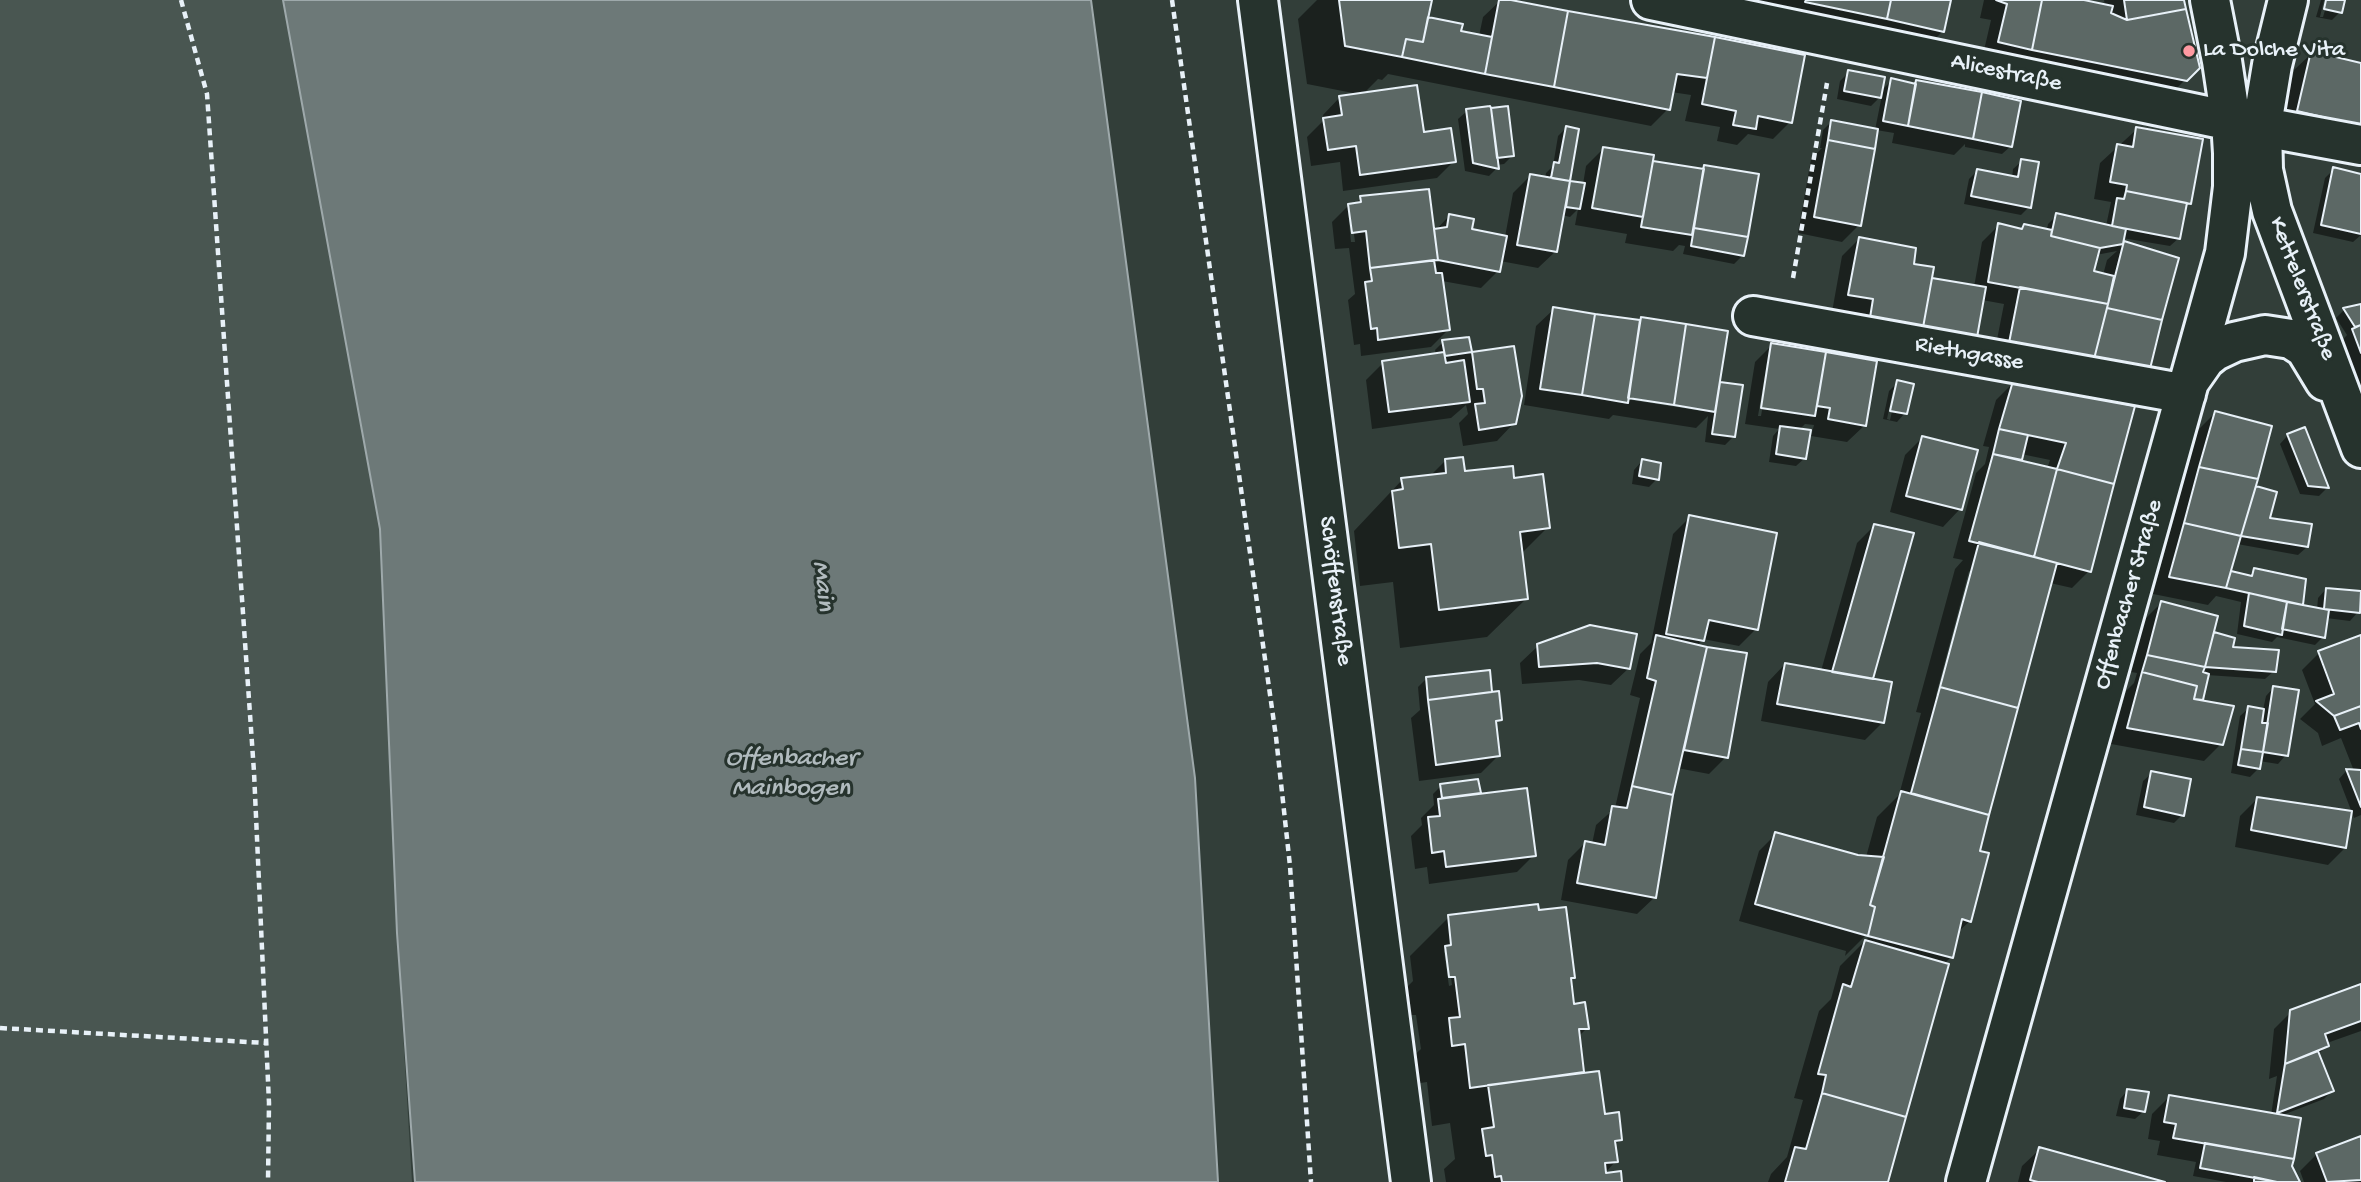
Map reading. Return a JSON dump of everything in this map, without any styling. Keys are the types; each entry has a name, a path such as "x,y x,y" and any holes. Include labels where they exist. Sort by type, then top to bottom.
{"street":[{"name":"Schöffenstraße","path":"1258,0 1411,1182"},
{"name":"Alicestraße","path":"1651,0 2361,145"},
{"name":"Offenbacher Straße","path":"1966,1182 2225,253 2233,187 2246,123 2210,0"},
{"path":"2246,123 2272,65 2288,0"},
{"name":"Kettelerstraße","path":"2246,123 2263,170 2272,211 2361,449"},
{"name":"Riethgasse","path":"1769,319 2188,387"},
{"name":"Kettelerstraße","path":"2188,387 2205,359 2234,342 2266,335 2291,339 2305,348 2332,392 2361,449"}],"path":[{"path":"181,0 207,94 254,772 269,1103 268,1182"},
{"path":"1172,0 1277,750 1290,866 1311,1182"},
{"path":"1769,319 1835,37"},
{"path":"0,1028 266,1042"}],"shaded area":[{"path":"0,0 283,0 380,529 397,933 412,1182 0,1182"}],"water":[{"name":"Offenbacher Mainbogen","path":"283,0 1091,0 1195,778 1218,1182 415,1182 397,933 380,529"}],"building":[{"path":"1339,0 1432,0 1423,42 1406,39 1402,57 1345,46"},
{"path":"1499,0 1568,11 1554,87 1485,74"},
{"path":"1891,0 1887,19 1805,2"},
{"path":"1891,0 1951,0 1944,32 1887,19"},
{"path":"1996,0 2042,0 2032,50 1998,42 2007,4"},
{"path":"2042,0 2084,0 2113,6 2111,13 2127,20 2186,9 2200,68 2187,81 2032,50"},
{"path":"2124,0 2184,0 2186,9 2127,20"},
{"path":"2326,0 2345,0 2342,13 2324,9"},
{"path":"1568,11 1715,37 1707,78 1677,74 1670,110 1554,87"},
{"path":"1428,17 1463,24 1461,31 1492,37 1485,74 1402,57 1406,39 1423,42"},
{"path":"1715,37 1805,55 1792,123 1758,116 1756,129 1733,125 1736,111 1702,104"},
{"path":"2311,51 2361,63 2361,126 2297,111"},
{"path":"1848,70 1885,77 1881,98 1844,91"},
{"path":"1891,78 1916,84 1908,126 1883,121"},
{"path":"1916,80 1982,92 1973,139 1908,126"},
{"path":"1417,85 1424,132 1451,128 1456,162 1360,175 1356,146 1328,150 1323,118 1342,115 1339,96"},
{"path":"1982,92 2021,101 2012,147 1973,139"},
{"path":"1490,106 1499,169 1473,163 1466,109"},
{"path":"1508,106 1514,156 1497,158 1491,108"},
{"path":"1831,120 1878,129 1875,149 1828,140"},
{"path":"1566,126 1579,129 1570,181 1551,178 1554,162 1559,163"},
{"path":"2136,127 2203,139 2191,204 2126,191 2127,185 2110,182 2117,144 2133,147"},
{"path":"1828,140 1875,149 1861,226 1814,217"},
{"path":"1603,147 1654,155 1643,217 1592,208"},
{"path":"2021,159 2039,162 2031,208 1971,196 1977,169 2018,177"},
{"path":"1653,161 1704,169 1692,235 1641,227"},
{"path":"1704,165 1759,174 1748,237 1694,228"},
{"path":"2333,167 2361,174 2361,234 2321,225"},
{"path":"1530,174 1570,181 1557,252 1517,245"},
{"path":"1570,181 1585,183 1580,209 1566,207"},
{"path":"1429,189 1438,260 1370,268 1366,231 1352,233 1348,204 1361,202 1360,196"},
{"path":"2126,191 2187,203 2180,239 2112,226 2117,198 2124,199"},
{"path":"2056,213 2126,229 2123,244 2100,248 2051,236"},
{"path":"1449,214 1474,219 1472,229 1507,236 1500,272 1438,260 1434,229 1447,227"},
{"path":"1998,223 2022,229 2024,224 2052,230 2051,236 2100,248 2094,271 2114,276 2108,304 1988,282"},
{"path":"1694,228 1748,237 1744,256 1691,246"},
{"path":"1859,237 1916,248 1914,264 1934,267 1922,333 1869,324 1873,299 1848,295"},
{"path":"2124,241 2179,258 2162,320 2107,308"},
{"path":"1434,260 1436,273 1442,273 1450,330 1378,340 1377,328 1371,329 1365,282 1372,281 1370,268"},
{"path":"1932,278 1986,287 1976,343 1922,333"},
{"path":"2020,287 2108,304 2093,363 2008,348"},
{"path":"2361,304 2361,325 2355,327 2343,308"},
{"path":"1553,307 1595,314 1582,395 1540,389"},
{"path":"2107,308 2162,320 2149,373 2093,363"},
{"path":"1595,314 1640,320 1628,403 1582,395"},
{"path":"1641,317 1686,324 1674,405 1628,398"},
{"path":"1686,324 1728,331 1715,412 1674,405"},
{"path":"2361,325 2361,353 2352,329"},
{"path":"1469,337 1472,352 1445,356 1442,340"},
{"path":"1771,343 1826,352 1815,416 1761,408"},
{"path":"1514,346 1522,396 1516,424 1479,430 1475,404 1485,403 1483,389 1477,389 1472,352"},
{"path":"1444,352 1446,363 1464,360 1470,402 1389,412 1382,361"},
{"path":"1826,352 1877,361 1866,426 1828,419 1830,408 1817,406"},
{"path":"1897,380 1914,384 1907,414 1890,411"},
{"path":"2013,381 2135,406 2114,484 2057,469 2066,443 1999,429"},
{"path":"1720,382 1743,385 1735,437 1712,434"},
{"path":"2215,411 2272,426 2258,479 2199,467"},
{"path":"1780,426 1811,430 1806,459 1776,454"},
{"path":"2305,427 2329,488 2308,486 2287,434"},
{"path":"1999,429 2028,435 2022,460 1993,454"},
{"path":"1922,436 1978,450 1962,510 1906,496"},
{"path":"1993,454 2057,469 2034,557 1969,541"},
{"path":"1463,457 1465,471 1513,466 1514,478 1543,474 1550,528 1520,532 1528,599 1439,610 1431,544 1399,548 1392,491 1403,489 1401,478 1446,473 1445,459"},
{"path":"1642,459 1661,463 1659,480 1639,476"},
{"path":"2199,467 2258,479 2241,536 2184,523"},
{"path":"2057,469 2114,484 2091,572 2034,557"},
{"path":"2256,486 2277,492 2270,518 2312,524 2308,547 2241,536"},
{"path":"1689,515 1777,533 1758,630 1709,620 1704,641 1666,634"},
{"path":"2184,523 2241,536 2226,588 2169,577"},
{"path":"1874,524 1914,533 1873,679 1832,672"},
{"path":"1979,542 2057,563 2018,708 1940,687"},
{"path":"2254,568 2306,579 2303,605 2226,588 2231,571 2252,576"},
{"path":"2326,588 2361,591 2360,613 2324,609"},
{"path":"2249,593 2287,602 2282,635 2244,626"},
{"path":"2161,601 2218,616 2205,667 2147,655"},
{"path":"2287,602 2329,610 2325,638 2282,629"},
{"path":"1590,625 1637,634 1630,669 1597,663 1539,667 1537,644"},
{"path":"2214,632 2235,638 2233,647 2279,650 2276,672 2205,667"},
{"path":"1656,635 1707,647 1673,795 1632,786 1656,681 1647,678"},
{"path":"2361,635 2361,706 2334,716 2316,701 2334,694 2318,651"},
{"path":"1707,647 1747,653 1728,758 1684,750"},
{"path":"2147,655 2205,667 2203,672 2209,674 2203,700 2194,699 2197,686 2142,672"},
{"path":"1785,663 1892,682 1884,723 1777,704"},
{"path":"1490,670 1492,692 1428,700 1426,677"},
{"path":"2142,672 2197,686 2194,699 2234,706 2223,745 2127,728"},
{"path":"2273,686 2299,690 2288,756 2263,752"},
{"path":"1940,687 2018,708 1989,815 1911,793"},
{"path":"1499,691 1502,720 1496,721 1500,756 1436,765 1428,700"},
{"path":"2248,706 2264,709 2262,723 2268,723 2263,752 2241,749"},
{"path":"2361,706 2361,729 2359,723 2340,730 2334,716"},
{"path":"2241,749 2263,752 2260,769 2238,765"},
{"path":"2346,769 2361,770 2361,807"},
{"path":"2151,771 2191,779 2184,816 2144,807"},
{"path":"1478,779 1481,793 1442,798 1440,784"},
{"path":"1632,786 1673,795 1656,898 1577,883 1585,841 1605,845 1612,806 1627,808"},
{"path":"1527,788 1536,856 1446,867 1444,851 1432,853 1428,817 1440,816 1438,799"},
{"path":"1901,791 1989,815 1980,851 1989,853 1971,922 1962,919 1953,958 1868,936 1875,907 1870,905"},
{"path":"2257,797 2352,811 2346,848 2251,830"},
{"path":"1775,832 1858,855 1884,857 1870,905 1875,907 1868,936 1755,904"},
{"path":"1538,904 1539,910 1566,907 1575,978 1571,978 1574,1004 1585,1002 1589,1029 1579,1029 1584,1072 1470,1088 1465,1044 1452,1046 1449,1018 1460,1017 1455,977 1449,977 1445,946 1451,945 1448,915"},
{"path":"1865,940 1949,964 1906,1117 1822,1093 1826,1075 1818,1074 1843,984 1851,987"},
{"path":"2361,984 2361,1021 2325,1034 2329,1046 2285,1064 2290,1010"},
{"path":"2318,1051 2334,1091 2277,1113 2285,1064"},
{"path":"1599,1071 1605,1114 1619,1112 1622,1140 1615,1141 1618,1162 1605,1163 1606,1173 1621,1171 1622,1182 1502,1182 1501,1176 1495,1177 1492,1155 1486,1156 1482,1129 1494,1127 1488,1085"},
{"path":"2127,1089 2149,1092 2145,1112 2124,1108"},
{"path":"1822,1093 1906,1117 1888,1182 1785,1182 1795,1147 1806,1149"},
{"path":"2169,1095 2301,1118 2294,1159 2173,1138 2176,1124 2164,1122"},
{"path":"2361,1136 2361,1180 2327,1182 2316,1153"},
{"path":"2205,1143 2294,1159 2292,1166 2300,1182 2277,1182 2200,1168"},
{"path":"2039,1147 2165,1182 2030,1180"},
{"path":"2254,1177 2277,1182 2254,1182"}],"place":[{"name":"La Dolche Vita","path":"2189,51"}],"water label":[{"name":"Main","path":"821,586"}]}
